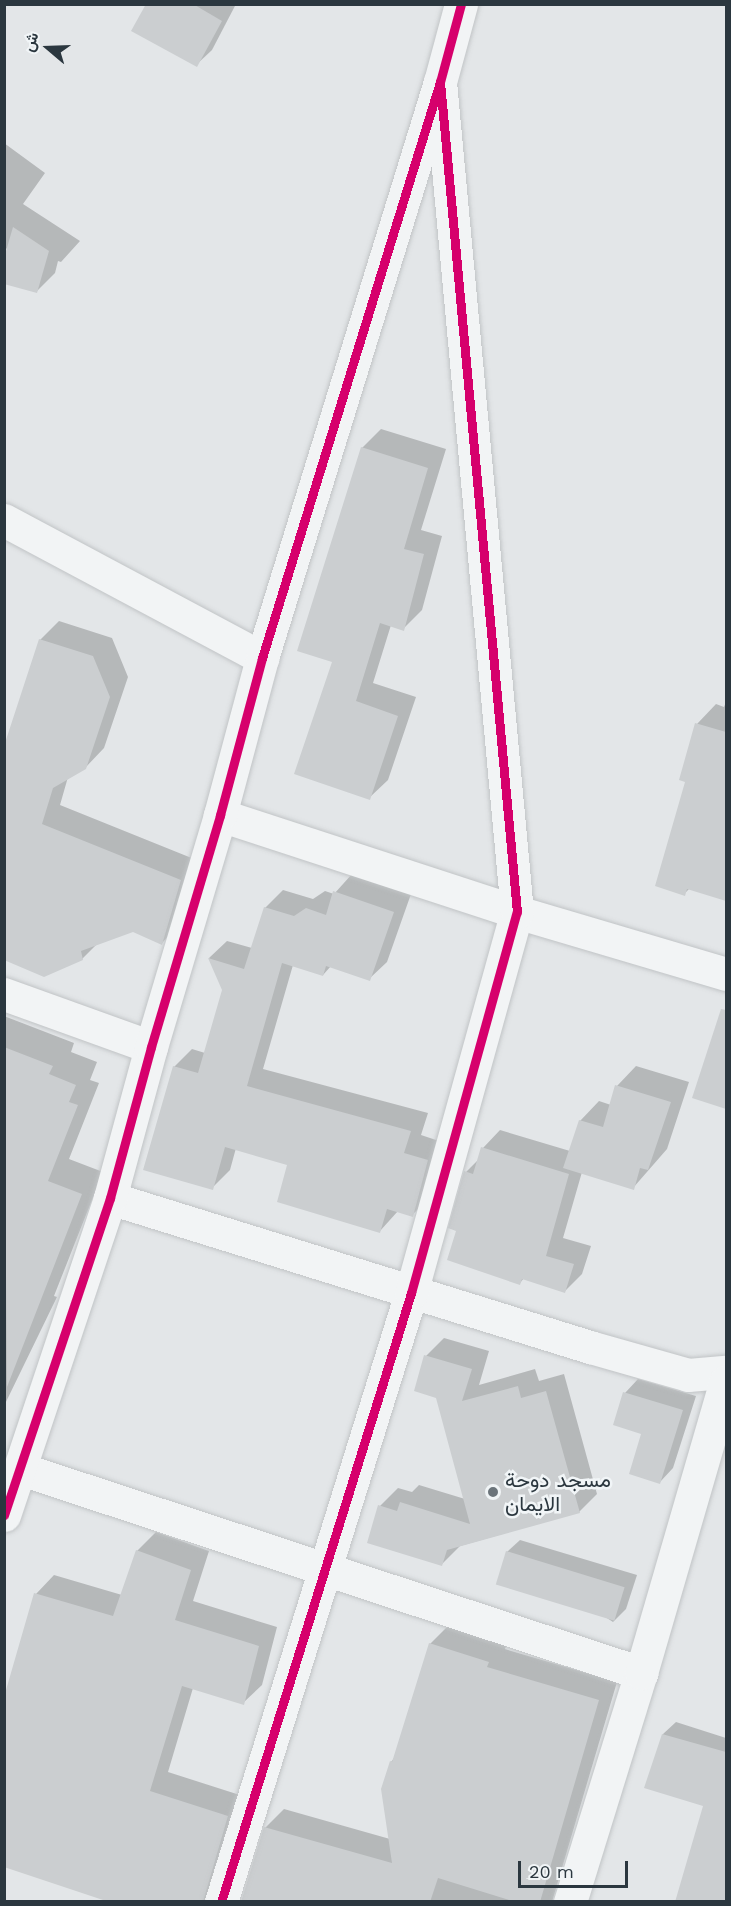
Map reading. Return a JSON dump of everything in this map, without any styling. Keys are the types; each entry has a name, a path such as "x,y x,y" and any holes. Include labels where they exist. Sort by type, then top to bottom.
{"street":[{"path":"4,1515 110,1198 151,1047 220,815 262,658 440,82 461,4"},
{"path":"221,1902 411,1293 517,912 440,82"},
{"path":"4,520 262,658"},
{"path":"220,815 517,912 726,974"},
{"path":"4,994 151,1047"},
{"path":"110,1198 411,1293 688,1375 726,1372"},
{"path":"570,1902 642,1673 726,1381"},
{"path":"21,1469 642,1673"}],"building":[{"path":"146,4 193,4 222,21 197,67 131,31"},
{"path":"13,227 49,251 37,293 4,284 4,258"},
{"path":"361,447 428,468 404,549 424,554 404,631 380,623 356,701 398,716 370,800 294,774 332,662 297,651"},
{"path":"39,639 93,656 110,697 86,769 53,788 42,824 181,880 162,945 133,932 81,951 83,960 44,977 4,960 4,746"},
{"path":"695,723 726,732 726,901 687,889 685,896 655,886 685,782 679,780"},
{"path":"333,891 394,912 370,981 326,966 323,976 282,963 247,1086 411,1131 404,1153 428,1160 413,1217 387,1209 380,1233 277,1202 287,1165 225,1147 213,1190 143,1170 173,1066 198,1073 222,990 208,958 244,969 264,907 294,916 306,908 326,915"},
{"path":"721,1009 726,1010 726,1109 692,1098"},
{"path":"4,1047 53,1066 49,1074 76,1085 69,1102 78,1105 48,1181 82,1194 7,1387"},
{"path":"615,1085 671,1102 648,1170 640,1168 634,1190 563,1168 579,1120 603,1127"},
{"path":"481,1147 569,1174 546,1256 574,1264 565,1293 522,1279 520,1285 447,1260 456,1231 448,1228 464,1171 473,1174"},
{"path":"424,1355 472,1369 462,1401 518,1386 521,1398 546,1391 580,1513 447,1550 442,1566 367,1543 378,1505 397,1511 400,1502 470,1524 436,1398 414,1391"},
{"path":"623,1392 683,1410 660,1484 629,1474 641,1434 613,1425"},
{"path":"136,1550 191,1570 175,1620 259,1646 244,1705 182,1686 150,1791 228,1816 203,1902 109,1902 4,1867 4,1697 34,1593 113,1616"},
{"path":"506,1551 625,1587 614,1621 496,1584"},
{"path":"429,1643 489,1662 487,1667 599,1700 540,1902 516,1902 438,1878 430,1902 241,1902 264,1827 392,1863 381,1789 390,1761 392,1762"},
{"path":"662,1734 726,1752 726,1902 675,1902 703,1806 644,1788"}],"cycle path":[{"path":"4,1515 110,1198 151,1047 220,815 262,658 440,82 461,4"},
{"path":"221,1902 411,1293 517,912 440,82"}],"place":[{"name":"مسجد دوحة الايمان","path":"493,1492"}]}
